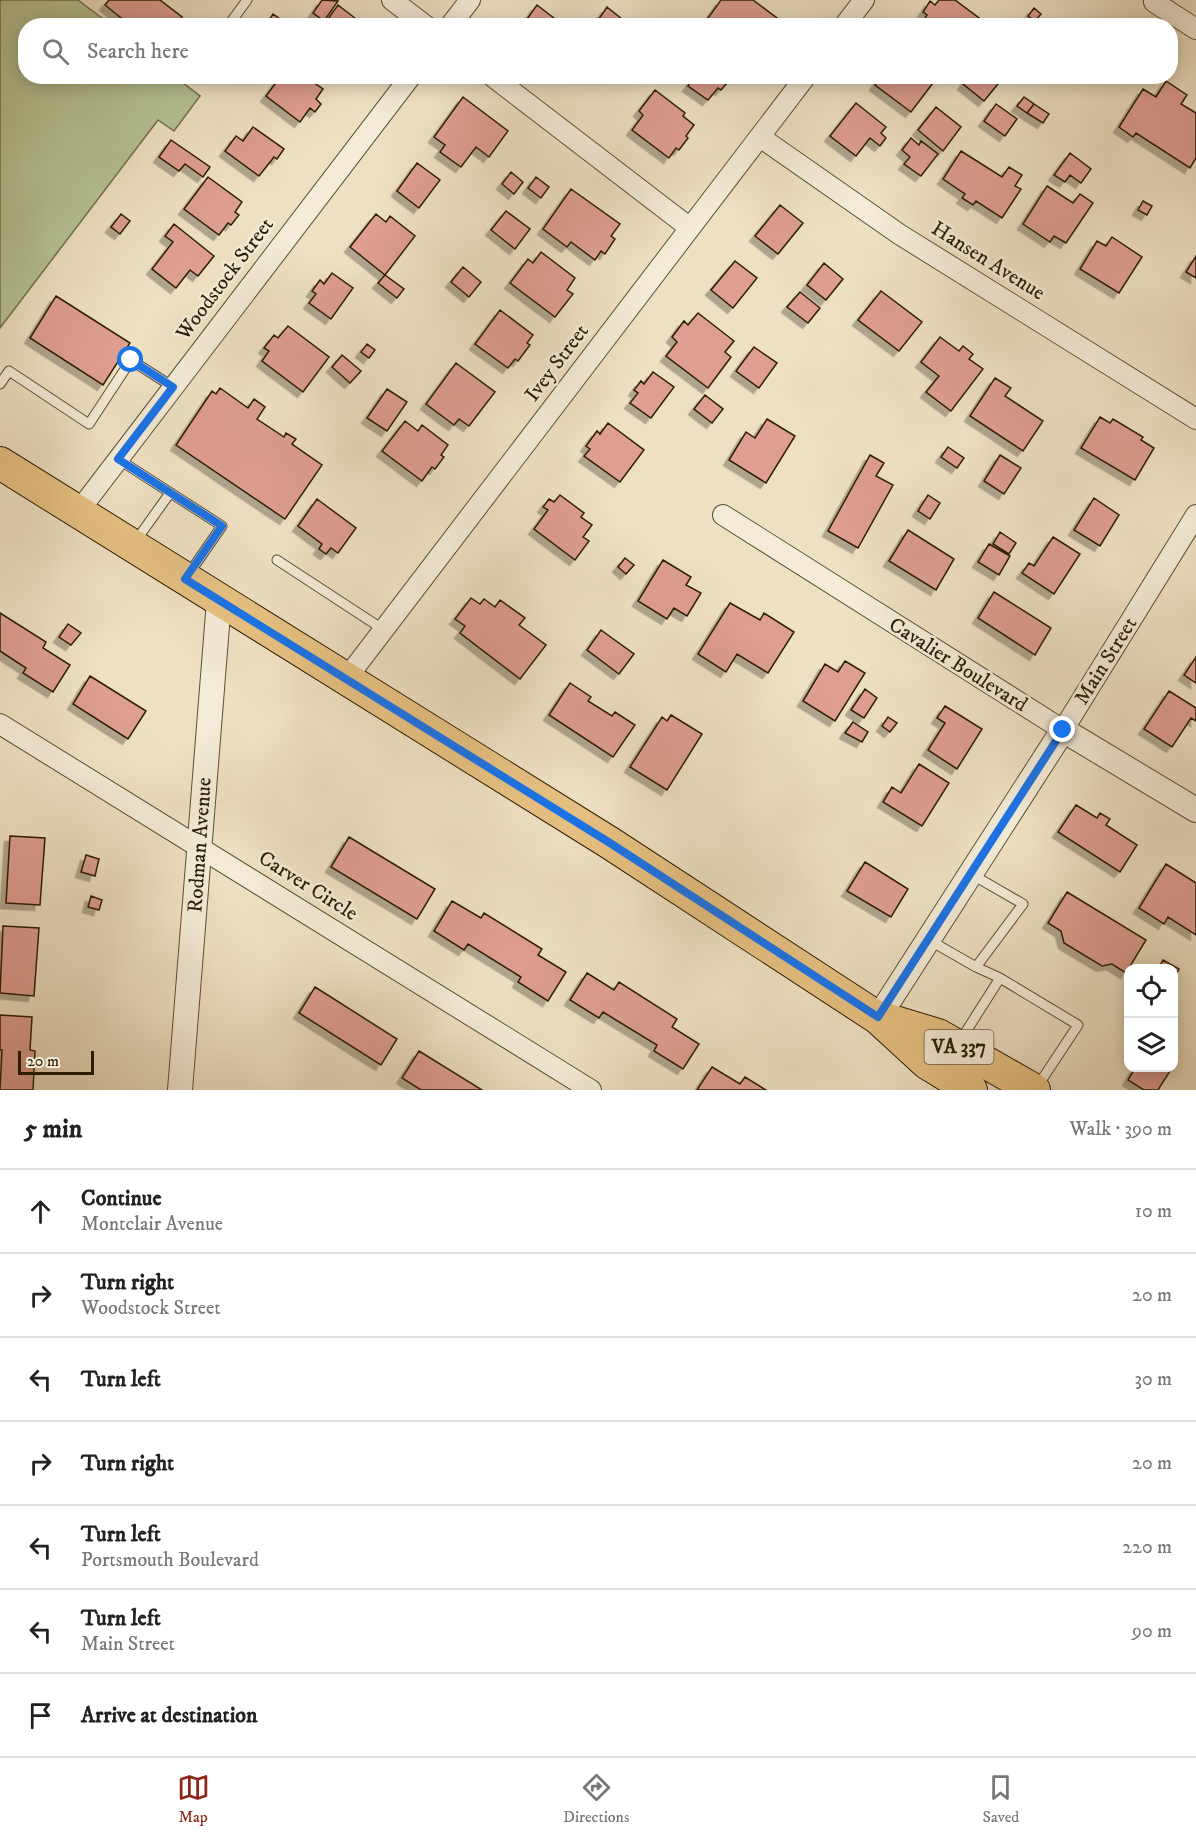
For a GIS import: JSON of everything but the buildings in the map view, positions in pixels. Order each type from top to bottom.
[{"type":"main road","name":"VA 337","points":[[0,463],[610,843],[878,1017],[927,1063],[971,1090]]},
{"type":"main road","name":"VA 337","points":[[878,1017],[938,1035],[1034,1090]]},
{"type":"street","points":[[392,0],[416,18]]},
{"type":"street","points":[[456,18],[470,0]]},
{"type":"street","points":[[850,18],[864,0]]},
{"type":"street","points":[[1154,2],[1196,29]]},
{"type":"street","name":"Woodstock Street","points":[[78,512],[405,84]]},
{"type":"street","points":[[502,84],[690,228]]},
{"type":"street","name":"Ivey Street","points":[[346,680],[800,84]]},
{"type":"street","name":"Hansen Avenue","points":[[760,137],[898,234],[1196,419]]},
{"type":"street","name":"Cavalier Boulevard","points":[[723,515],[1063,730],[1196,810]]},
{"type":"street","name":"Main Street","points":[[878,1017],[1063,730],[1196,515]]},
{"type":"street","name":"Rodman Avenue","points":[[180,1090],[219,601]]},
{"type":"street","name":"Carver Circle","points":[[0,724],[591,1090]]},
{"type":"lane","points":[[234,18],[247,0]]},
{"type":"lane","points":[[0,384],[9,371],[89,424],[131,360],[173,387]]},
{"type":"lane","points":[[118,459],[222,526],[185,579]]},
{"type":"lane","points":[[132,546],[170,493]]},
{"type":"lane","points":[[277,560],[384,630]]},
{"type":"lane","points":[[971,874],[1023,904],[976,967]]},
{"type":"lane","points":[[929,940],[1000,978],[1078,1026],[1034,1090]]},
{"type":"lane","points":[[957,1046],[1000,978]]},
{"type":"green space","points":[[0,0],[78,0],[102,18],[18,18],[18,84],[184,84],[200,96],[174,131],[158,120],[0,328]]},
{"type":"route","points":[[131,360],[173,387],[118,459],[222,526],[185,579],[610,843],[878,1017],[1063,730]]}]
